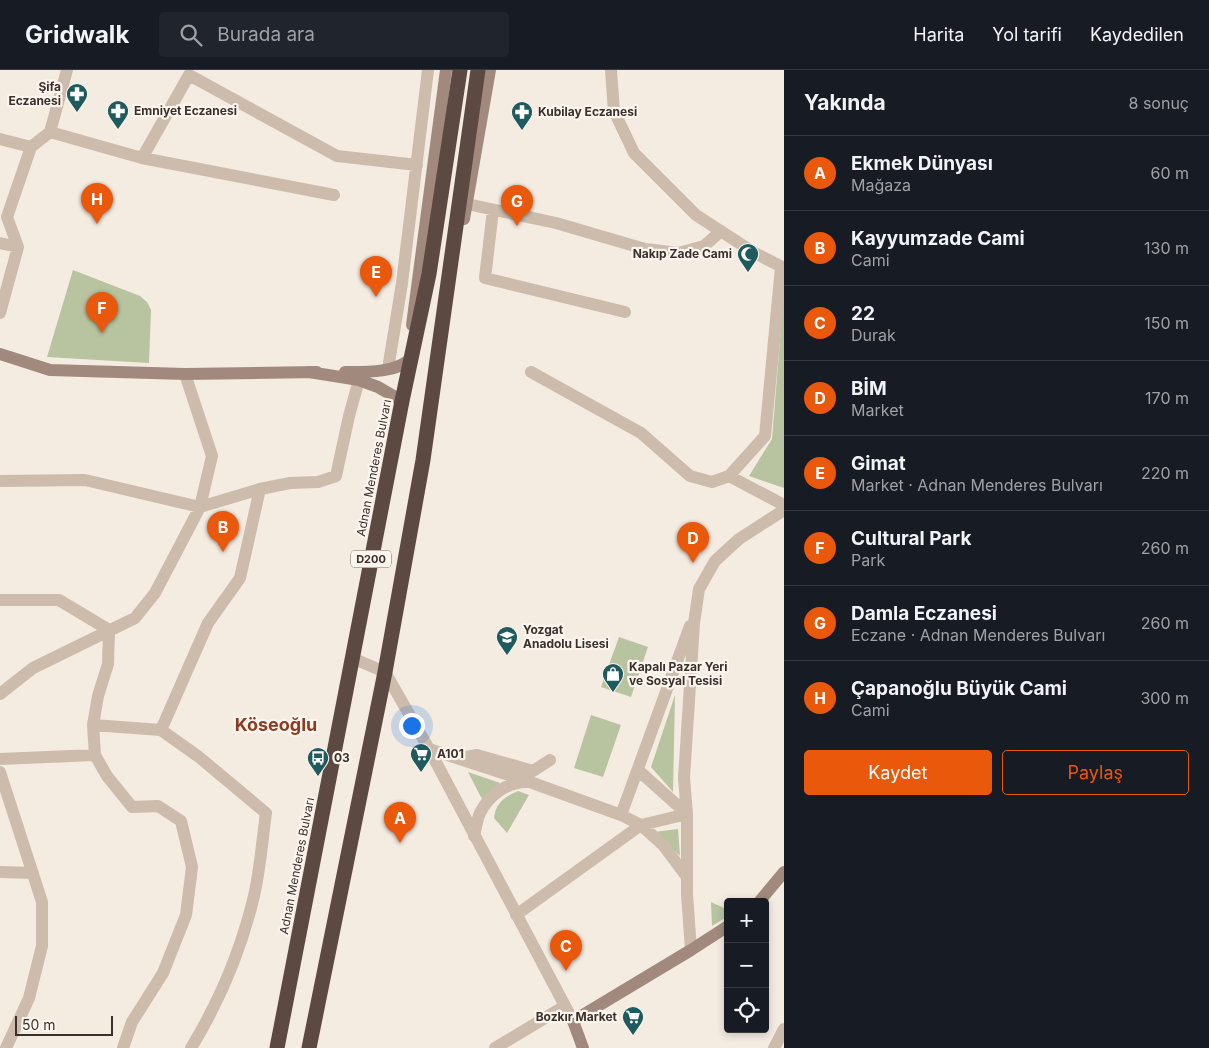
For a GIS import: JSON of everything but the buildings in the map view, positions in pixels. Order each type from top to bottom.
[{"type":"highway","name":"Adnan Menderes Bulvarı","points":[[278,1048],[409,360],[430,274],[460,70]]},
{"type":"highway","name":"D200","points":[[309,1048],[385,672],[423,460],[478,70]]},
{"type":"street","points":[[0,313],[18,246],[6,217],[31,147],[50,132],[67,70]]},
{"type":"street","points":[[388,369],[402,283],[428,70]]},
{"type":"street","points":[[0,354],[50,370],[185,374],[369,372],[388,369],[409,360],[446,70]]},
{"type":"street","points":[[423,460],[490,70]]},
{"type":"street","points":[[530,372],[641,433],[690,476],[712,482],[730,476],[765,436],[783,267],[753,252],[696,215],[634,153],[614,111],[611,70]]},
{"type":"street","points":[[142,158],[190,72],[337,156],[417,164]]},
{"type":"street","points":[[50,132],[142,158],[334,195]]},
{"type":"street","points":[[0,140],[31,147]]},
{"type":"street","points":[[467,204],[556,223],[645,249],[679,253],[704,246],[721,231]]},
{"type":"street","points":[[493,210],[485,278],[625,312]]},
{"type":"street","points":[[0,243],[18,246]]},
{"type":"street","points":[[309,372],[358,380],[378,387],[402,401]]},
{"type":"street","points":[[0,694],[32,668],[135,618],[155,592],[200,507],[212,456],[185,374]]},
{"type":"street","points":[[0,481],[85,480],[200,507],[260,489],[290,483],[318,482],[336,476],[358,380]]},
{"type":"street","points":[[730,476],[784,505]]},
{"type":"street","points":[[160,730],[208,624],[240,578],[260,489]]},
{"type":"street","points":[[691,950],[687,877],[687,814],[684,778],[699,589],[715,561],[739,539],[784,510]]},
{"type":"street","points":[[0,600],[59,600],[109,630]]},
{"type":"street","points":[[621,815],[696,609]]},
{"type":"street","points":[[109,630],[108,664],[98,696],[92,725],[95,755],[107,776],[132,807],[158,806],[181,821],[192,868],[186,915],[163,973],[132,1022],[123,1048]]},
{"type":"street","points":[[352,658],[385,672],[429,749],[573,1021],[583,1048]]},
{"type":"street","points":[[92,725],[160,730],[199,757],[266,813],[254,898],[237,955],[216,1004],[191,1048]]},
{"type":"street","points":[[429,749],[530,782],[621,815],[641,825],[663,846],[687,877]]},
{"type":"street","points":[[0,759],[95,755]]},
{"type":"street","points":[[458,758],[477,755],[533,771],[550,760]]},
{"type":"street","points":[[638,770],[687,814]]},
{"type":"street","points":[[0,772],[42,902],[42,946],[29,998],[6,1048]]},
{"type":"street","points":[[474,836],[479,814],[488,800],[503,787],[518,782],[530,782]]},
{"type":"street","points":[[516,915],[641,825],[687,814]]},
{"type":"street","points":[[0,872],[33,873]]},
{"type":"street","points":[[762,898],[784,872]]},
{"type":"street","points":[[573,1021],[724,929]]},
{"type":"street","points":[[495,1048],[565,1006]]},
{"type":"street","points":[[774,1048],[784,1029]]},
{"type":"green space","points":[[73,270],[140,296],[147,302],[151,310],[149,363],[47,357]]},
{"type":"green space","points":[[784,291],[784,488],[749,476],[772,439]]},
{"type":"green space","points":[[619,637],[648,647],[631,697],[601,687]]},
{"type":"green space","points":[[675,695],[673,792],[651,767]]},
{"type":"green space","points":[[591,715],[621,725],[603,777],[574,768]]},
{"type":"green space","points":[[468,772],[500,783],[482,799]]},
{"type":"green space","points":[[518,791],[529,795],[507,833],[494,818],[495,812],[502,801]]},
{"type":"green space","points":[[678,829],[680,856],[654,832]]},
{"type":"green space","points":[[711,902],[724,908],[724,918],[712,926]]},
{"type":"place","name":"Şifa Eczanesi","points":[[77,113]]},
{"type":"place","name":"Emniyet Eczanesi","points":[[118,130]]},
{"type":"place","name":"Kubilay Eczanesi","points":[[522,131]]},
{"type":"place","name":"Çapanoğlu Büyük Cami","points":[[97,224]]},
{"type":"place","name":"Damla Eczanesi","points":[[517,226]]},
{"type":"place","name":"Nakıp Zade Cami","points":[[748,273]]},
{"type":"place","name":"Gimat","points":[[376,297]]},
{"type":"place","name":"Cultural Park","points":[[102,333]]},
{"type":"place","name":"Kayyumzade Cami","points":[[223,552]]},
{"type":"place","name":"BİM","points":[[693,563]]},
{"type":"place","name":"Yozgat Anadolu Lisesi","points":[[507,656]]},
{"type":"place","name":"Kapalı Pazar Yeri ve Sosyal Tesisi","points":[[613,693]]},
{"type":"place","name":"A101","points":[[421,773]]},
{"type":"place","name":"03","points":[[318,777]]},
{"type":"place","name":"Ekmek Dünyası","points":[[400,843]]},
{"type":"place","name":"22","points":[[566,971]]},
{"type":"place","name":"Bozkır Market","points":[[633,1036]]},
{"type":"district","name":"Köseoğlu","points":[[276,725]]}]
